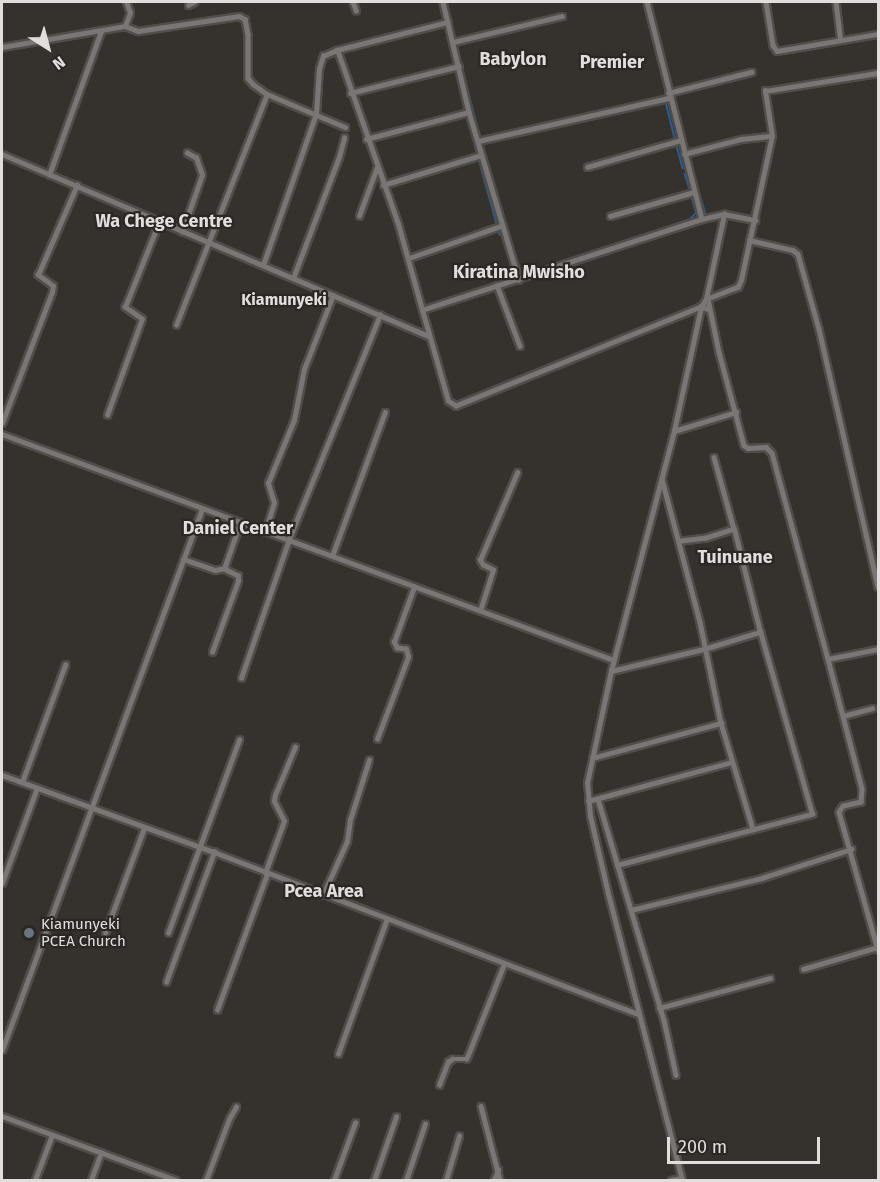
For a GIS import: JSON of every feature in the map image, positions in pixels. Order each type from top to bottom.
[{"type":"street","points":[[125,26],[130,13],[126,2]]},
{"type":"street","points":[[188,5],[194,2]]},
{"type":"street","points":[[353,2],[356,10]]},
{"type":"street","points":[[443,2],[469,112],[501,226],[519,280]]},
{"type":"street","points":[[647,2],[702,219]]},
{"type":"street","points":[[766,2],[773,45],[777,51],[879,34]]},
{"type":"street","points":[[836,2],[842,40]]},
{"type":"street","points":[[2,47],[125,26],[138,31],[239,16],[245,19],[248,34],[248,78],[267,94],[345,127]]},
{"type":"street","points":[[453,42],[562,16]]},
{"type":"street","points":[[263,265],[316,114],[319,69],[323,56],[337,50],[448,22]]},
{"type":"street","points":[[49,175],[101,31]]},
{"type":"street","points":[[337,50],[409,258],[428,336],[448,401],[456,406],[701,307],[709,310]]},
{"type":"street","points":[[350,93],[459,66]]},
{"type":"street","points":[[478,141],[669,96],[751,72]]},
{"type":"street","points":[[671,1180],[682,1179],[638,1014],[588,801],[586,783],[611,671],[674,431],[701,307],[707,299],[738,287],[755,220],[772,136],[765,90],[879,73]]},
{"type":"street","points":[[176,325],[267,94]]},
{"type":"street","points":[[366,139],[469,112]]},
{"type":"street","points":[[684,154],[741,139],[772,136]]},
{"type":"street","points":[[293,278],[339,157],[344,138]]},
{"type":"street","points":[[587,167],[681,140]]},
{"type":"street","points":[[183,232],[202,175],[196,158],[187,153]]},
{"type":"street","points":[[2,154],[428,336]]},
{"type":"street","points":[[383,185],[481,155]]},
{"type":"street","points":[[359,216],[377,167]]},
{"type":"street","points":[[2,423],[52,292],[53,286],[38,275],[77,185]]},
{"type":"street","points":[[609,216],[694,192]]},
{"type":"street","points":[[422,310],[702,219],[724,214],[755,220]]},
{"type":"street","points":[[724,214],[707,299],[709,310],[744,445],[748,448],[766,447],[772,453],[862,789],[861,802],[843,806],[839,812],[878,948],[803,969]]},
{"type":"street","points":[[107,415],[142,319],[125,308],[159,222]]},
{"type":"street","points":[[409,258],[501,226]]},
{"type":"street","points":[[749,240],[793,250],[798,254],[819,329],[879,586]]},
{"type":"street","points":[[497,285],[520,346]]},
{"type":"street","points":[[265,532],[274,503],[268,483],[294,420],[304,369],[333,295]]},
{"type":"street","points":[[241,678],[289,539],[380,315]]},
{"type":"street","points":[[332,556],[385,412]]},
{"type":"street","points":[[674,431],[736,412]]},
{"type":"street","points":[[2,434],[614,660]]},
{"type":"street","points":[[617,865],[812,814],[760,632],[714,457]]},
{"type":"street","points":[[480,611],[493,570],[483,565],[480,560],[517,473]]},
{"type":"street","points":[[662,476],[680,541],[721,723],[753,829]]},
{"type":"street","points":[[2,1050],[202,508]]},
{"type":"street","points":[[225,568],[240,523]]},
{"type":"street","points":[[680,541],[706,538],[734,529]]},
{"type":"street","points":[[183,559],[215,570],[225,568],[238,576],[212,652]]},
{"type":"street","points":[[376,739],[408,657],[406,650],[397,648],[394,642],[414,587]]},
{"type":"street","points":[[611,671],[704,649],[760,632]]},
{"type":"street","points":[[828,659],[879,649]]},
{"type":"street","points":[[22,782],[65,665]]},
{"type":"street","points":[[843,716],[872,708]]},
{"type":"street","points":[[592,758],[721,723]]},
{"type":"street","points":[[168,933],[239,740]]},
{"type":"street","points":[[217,1010],[284,821],[274,801],[295,747]]},
{"type":"street","points":[[323,895],[347,841],[350,820],[369,760]]},
{"type":"street","points":[[588,801],[732,762]]},
{"type":"street","points":[[2,783],[3,775],[214,852],[638,1014]]},
{"type":"street","points":[[2,883],[37,788]]},
{"type":"street","points":[[598,799],[659,1008],[676,1075]]},
{"type":"street","points":[[105,933],[144,828]]},
{"type":"street","points":[[631,910],[762,878],[851,849]]},
{"type":"street","points":[[166,982],[214,852]]},
{"type":"street","points":[[338,1054],[387,919]]},
{"type":"street","points":[[439,1085],[448,1062],[452,1059],[466,1059],[504,964]]},
{"type":"street","points":[[659,1008],[770,978]]},
{"type":"street","points":[[481,1106],[500,1180]]},
{"type":"street","points":[[206,1180],[229,1119],[236,1107]]},
{"type":"street","points":[[2,1116],[176,1180]]},
{"type":"street","points":[[374,1180],[396,1117]]},
{"type":"street","points":[[334,1180],[355,1122]]},
{"type":"street","points":[[406,1180],[425,1125]]},
{"type":"street","points":[[35,1180],[52,1135]]},
{"type":"street","points":[[446,1180],[459,1136]]},
{"type":"street","points":[[91,1180],[101,1154]]},
{"type":"street","points":[[494,1180],[498,1170]]},
{"type":"waterway","points":[[469,94],[476,121]]},
{"type":"waterway","points":[[666,102],[675,138]]},
{"type":"waterway","points":[[467,116],[474,140]]},
{"type":"waterway","points":[[479,132],[481,138]]},
{"type":"waterway","points":[[475,144],[477,153]]},
{"type":"waterway","points":[[483,146],[485,156]]},
{"type":"waterway","points":[[677,146],[683,168]]},
{"type":"waterway","points":[[479,159],[497,224]]},
{"type":"waterway","points":[[692,169],[706,214]]},
{"type":"waterway","points":[[685,174],[690,189]]},
{"type":"waterway","points":[[691,195],[696,213],[691,218]]},
{"type":"waterway","points":[[503,219],[521,271]]},
{"type":"waterway","points":[[678,225],[685,221]]},
{"type":"waterway","points":[[599,256],[688,226]]},
{"type":"waterway","points":[[499,229],[500,235]]},
{"type":"waterway","points":[[597,251],[616,245]]},
{"type":"waterway","points":[[575,265],[595,258]]},
{"type":"waterway","points":[[525,274],[553,265]]},
{"type":"waterway","points":[[556,270],[571,266]]},
{"type":"waterway","points":[[515,284],[547,273]]},
{"type":"place","name":"Kiamunyeki PCEA Church","points":[[29,933]]},
{"type":"district","name":"Babylon","points":[[513,59]]},
{"type":"district","name":"Premier","points":[[612,62]]},
{"type":"district","name":"Wa Chege Centre","points":[[164,221]]},
{"type":"district","name":"Kiratina Mwisho","points":[[519,272]]},
{"type":"district","name":"Kiamunyeki","points":[[284,300]]},
{"type":"district","name":"Daniel Center","points":[[238,528]]},
{"type":"district","name":"Tuinuane","points":[[735,557]]},
{"type":"district","name":"Pcea Area","points":[[324,891]]}]
